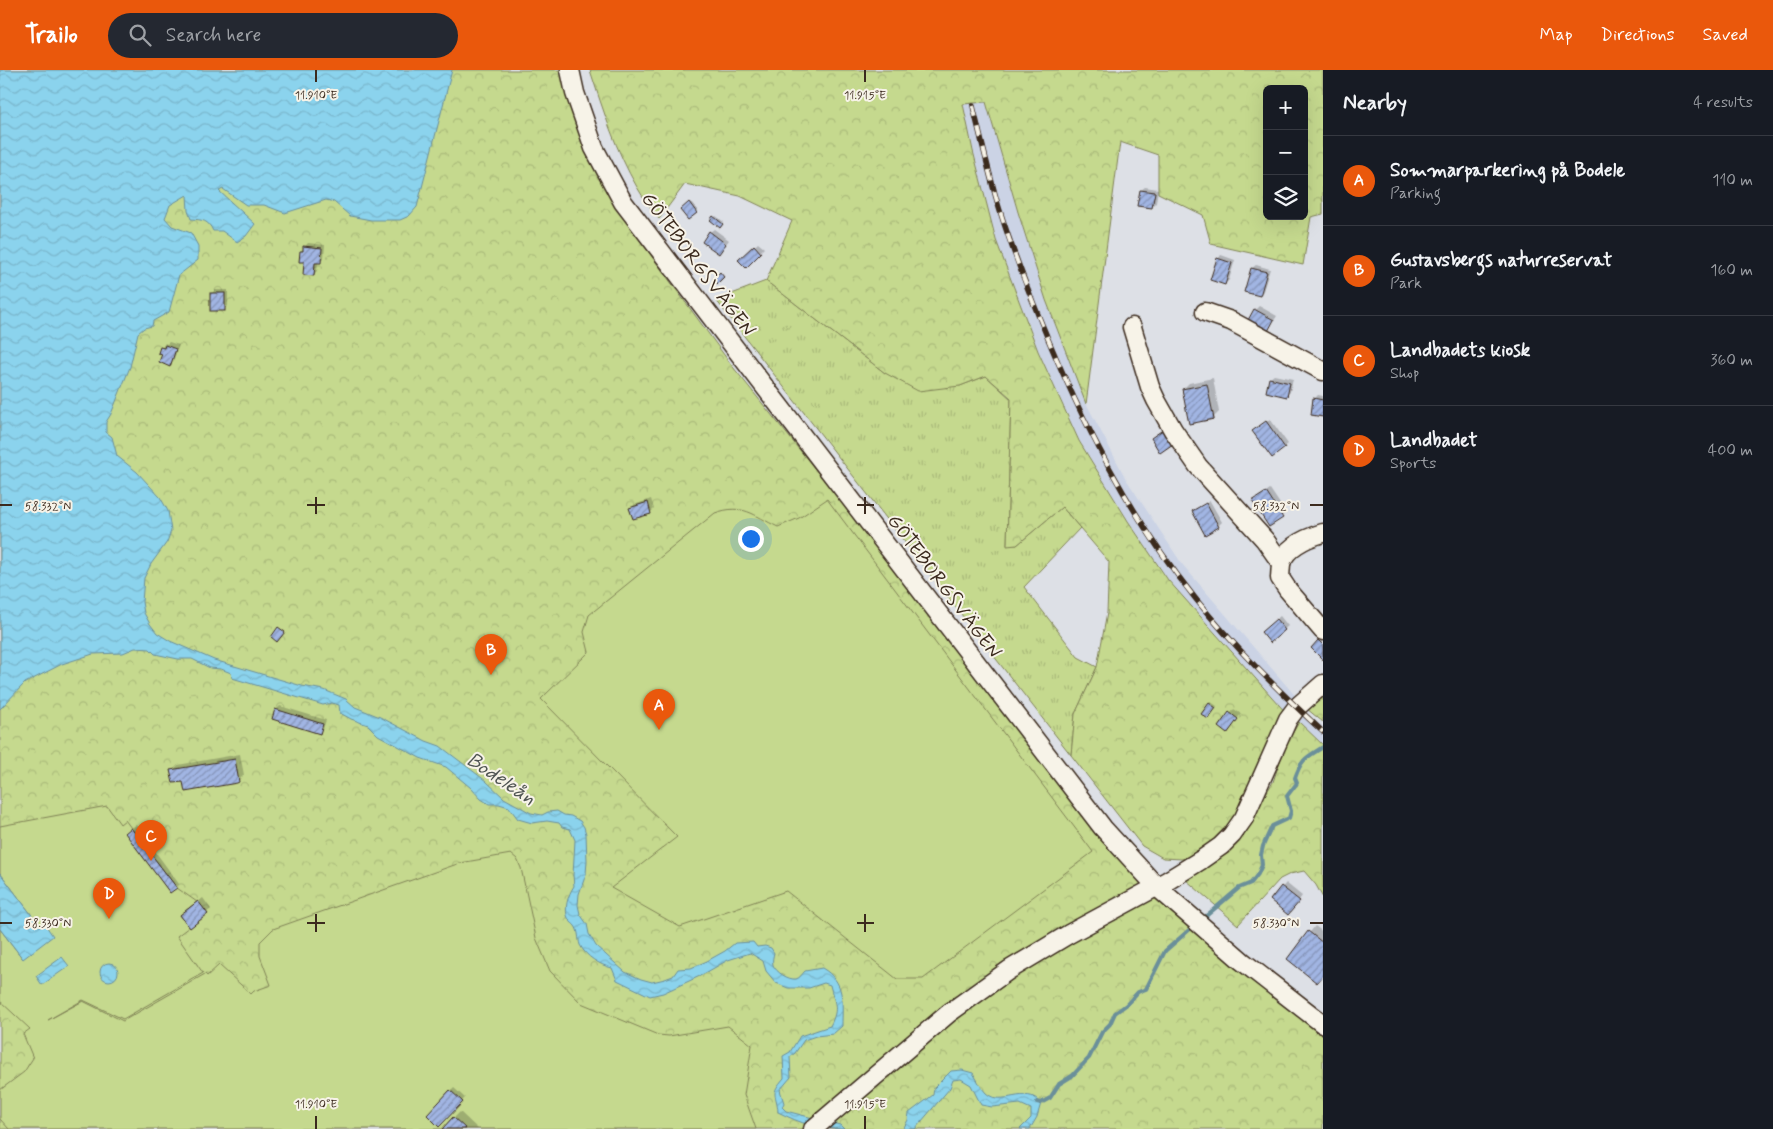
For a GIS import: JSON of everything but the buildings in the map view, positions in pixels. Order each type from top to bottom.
[{"type":"street","name":"GÖTEBORGSVÄGEN","points":[[570,70],[594,148],[623,202],[1103,828],[1157,887],[1242,961],[1323,1024]]},
{"type":"street","points":[[1206,312],[1231,321],[1323,371]]},
{"type":"street","points":[[1132,327],[1153,394],[1172,430],[1198,466],[1265,540],[1281,563]]},
{"type":"street","points":[[1323,533],[1291,548],[1284,554],[1280,578],[1323,631]]},
{"type":"street","points":[[813,1129],[949,1013],[1009,970],[1069,934],[1157,887],[1201,860],[1232,835],[1244,818],[1288,719],[1297,707],[1323,684]]},
{"type":"shaded area","points":[[986,102],[1046,300],[1086,403],[1126,479],[1182,564],[1298,699],[1287,714],[1168,580],[1128,521],[1079,441],[1038,351],[996,240],[963,104]]},
{"type":"shaded area","points":[[1305,712],[1323,727],[1323,745],[1299,722]]},
{"type":"green space","points":[[0,70],[561,70],[568,98],[620,213],[733,367],[1136,868],[1323,1024],[1323,1129],[0,1129]]},
{"type":"green space","points":[[590,70],[1323,70],[1323,214],[1311,217],[1303,265],[1211,244],[1203,215],[1158,193],[1158,155],[1120,142],[1086,404],[1046,300],[986,102],[963,104],[996,240],[1038,351],[1079,441],[1128,521],[1168,580],[1287,714],[1245,801],[1227,831],[1205,850],[1182,859],[1163,858],[1142,846],[1071,755],[1075,714],[1097,667],[1107,613],[1109,562],[1062,507],[1017,545],[1007,546],[1011,398],[986,376],[960,386],[918,391],[885,373],[766,281],[792,221],[740,196],[685,184],[659,219],[629,173],[610,130]]},
{"type":"green space","points":[[766,281],[885,373],[960,386],[986,376],[1011,399],[1007,545],[1017,545],[1062,507],[1080,528],[1024,587],[1078,657],[1097,667],[1075,714],[1071,755],[716,300]]},
{"type":"green space","points":[[827,499],[1093,852],[923,979],[897,979],[786,891],[680,927],[611,888],[677,837],[541,699],[589,652],[584,632],[589,615],[715,513],[733,509],[741,510],[778,527],[799,518]]},
{"type":"green space","points":[[1323,696],[1323,722],[1307,709]]},
{"type":"green space","points":[[1299,722],[1323,745],[1323,898],[1316,885],[1304,871],[1290,874],[1280,879],[1238,925],[1185,879],[1236,842],[1273,782],[1285,746]]},
{"type":"green space","points":[[107,806],[120,824],[125,820],[177,888],[197,902],[180,915],[189,927],[177,936],[203,973],[123,1019],[83,1000],[48,1020],[83,1001],[123,1021],[205,974],[207,976],[219,965],[251,994],[254,991],[271,985],[260,956],[260,942],[273,929],[460,863],[511,854],[517,859],[521,868],[536,938],[550,971],[581,1003],[658,1035],[669,1036],[728,1026],[752,1045],[744,1095],[756,1129],[9,1129],[0,1119],[0,1090],[24,1072],[33,1058],[23,1034],[30,1029],[0,1001],[0,929],[23,959],[40,926],[0,873],[0,826]]},
{"type":"water","points":[[0,70],[452,70],[417,207],[409,216],[400,220],[371,220],[350,216],[334,202],[326,200],[285,213],[264,205],[246,205],[223,189],[219,191],[255,224],[246,236],[237,242],[222,231],[213,231],[205,221],[191,219],[188,211],[187,195],[170,205],[165,218],[172,226],[191,233],[198,246],[198,260],[179,275],[169,312],[153,321],[152,326],[144,328],[138,333],[130,367],[106,422],[106,432],[112,437],[117,456],[137,472],[160,497],[168,511],[171,531],[167,542],[151,564],[144,578],[142,602],[144,613],[157,633],[170,641],[214,660],[302,686],[324,690],[346,699],[355,707],[440,746],[486,781],[504,798],[531,813],[542,815],[557,811],[580,821],[586,834],[587,861],[586,874],[579,894],[578,905],[580,914],[587,924],[589,934],[596,946],[625,972],[652,982],[665,979],[673,976],[678,969],[691,968],[707,961],[735,943],[753,942],[757,947],[765,946],[771,948],[774,953],[773,965],[786,977],[796,979],[805,971],[822,968],[830,974],[839,986],[842,1001],[842,1026],[833,1034],[804,1040],[790,1057],[791,1077],[780,1090],[784,1103],[782,1107],[786,1111],[840,1125],[844,1129],[810,1125],[778,1112],[775,1094],[784,1078],[783,1056],[790,1052],[800,1036],[830,1026],[835,1009],[830,985],[824,983],[809,988],[788,988],[776,983],[766,971],[763,961],[750,953],[728,960],[700,976],[663,993],[650,996],[617,980],[612,968],[594,960],[586,953],[580,945],[575,925],[567,916],[567,903],[574,886],[575,840],[570,829],[562,827],[559,823],[547,821],[532,823],[518,819],[509,807],[489,804],[446,767],[420,758],[378,735],[368,725],[340,713],[339,705],[332,703],[323,705],[232,678],[231,673],[221,669],[210,668],[192,659],[178,659],[155,654],[150,649],[135,648],[123,653],[93,654],[62,664],[25,683],[0,709]]},
{"type":"water","points":[[0,873],[40,926],[44,923],[53,936],[23,959],[0,929]]},
{"type":"water","points":[[62,957],[69,966],[42,985],[36,976]]},
{"type":"water","points":[[109,963],[115,966],[118,972],[115,978],[109,981],[103,978],[100,972],[103,966]]},
{"type":"water","points":[[962,1070],[973,1073],[984,1091],[992,1097],[1006,1098],[1021,1095],[1035,1098],[1041,1103],[1037,1117],[1030,1129],[1020,1129],[1031,1118],[1031,1109],[1020,1104],[992,1107],[981,1105],[971,1085],[961,1079],[953,1080],[950,1088],[915,1129],[903,1129],[908,1120],[909,1113],[933,1095],[934,1088],[951,1071]]},
{"type":"waterway","points":[[1206,916],[1239,888],[1251,883],[1258,874],[1262,865],[1261,855],[1263,846],[1272,826],[1289,818],[1291,811],[1287,796],[1297,783],[1295,778],[1302,762],[1323,747]]},
{"type":"waterway","points":[[1037,1102],[1041,1103],[1050,1098],[1059,1084],[1072,1076],[1089,1058],[1102,1032],[1110,1024],[1115,1013],[1126,1005],[1138,992],[1146,989],[1165,951],[1189,930]]},
{"type":"railway","points":[[973,106],[995,194],[1022,274],[1056,359],[1108,466],[1149,534],[1195,598],[1257,668],[1323,732]]},
{"type":"place","name":"Gustavsbergs naturreservat","points":[[491,675]]},
{"type":"place","name":"Sommarparkering på Bodele","points":[[659,730]]},
{"type":"place","name":"Landbadets kiosk","points":[[151,861]]},
{"type":"place","name":"Landbadet","points":[[109,919]]},
{"type":"water label","name":"Bodeleån","points":[[501,779]]}]
